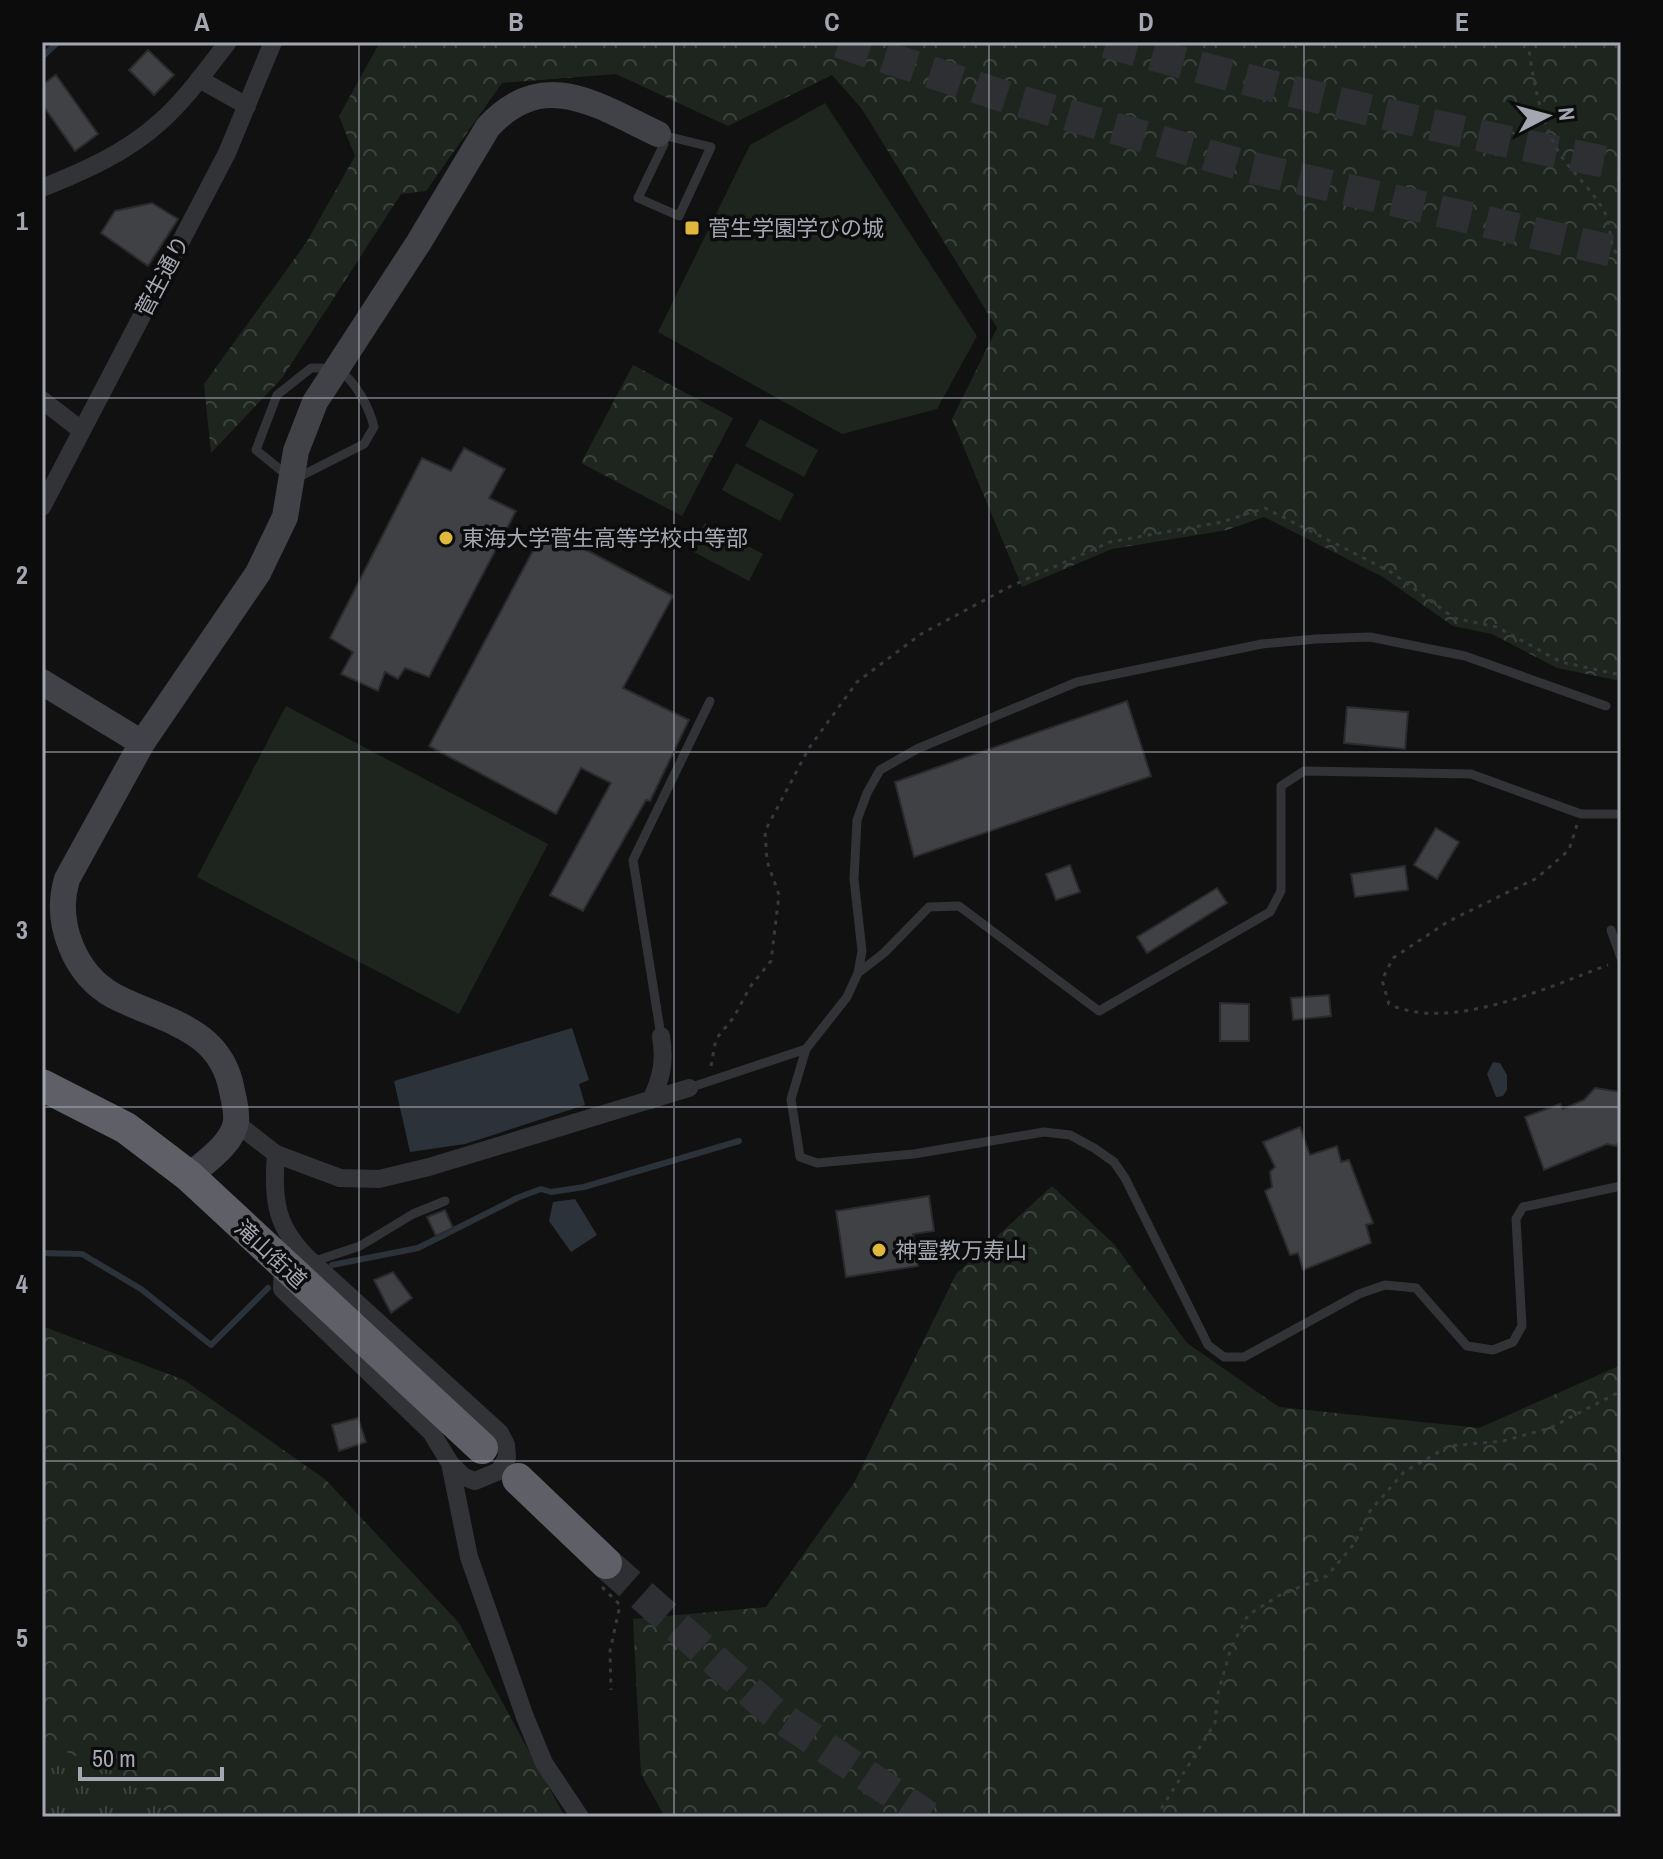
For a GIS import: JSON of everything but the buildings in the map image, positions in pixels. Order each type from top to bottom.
[{"type":"highway","name":"滝山街道","points":[[42,1085],[126,1128],[297,1264],[482,1448]]},
{"type":"highway","points":[[518,1479],[602,1574]]},
{"type":"street","points":[[42,188],[93,168],[161,122],[228,42]]},
{"type":"street","name":"菅生通り","points":[[42,507],[227,153],[273,42]]},
{"type":"street","points":[[199,79],[247,106]]},
{"type":"street","points":[[189,1176],[229,1138],[236,1123],[226,1068],[213,1047],[164,1015],[112,995],[82,964],[71,950],[65,932],[62,895],[67,879],[142,743],[264,563],[285,517],[296,451],[315,402],[445,201],[476,143],[500,114],[536,97],[570,95],[658,134]]},
{"type":"street","points":[[42,400],[81,430]]},
{"type":"street","points":[[42,682],[142,743]]},
{"type":"street","points":[[651,1100],[662,1077],[664,1057],[661,1036]]},
{"type":"street","points":[[236,1123],[276,1154],[340,1178],[379,1179],[429,1167],[689,1088]]},
{"type":"street","points":[[276,1154],[278,1215],[297,1264],[500,1433],[506,1445],[507,1458],[499,1471],[475,1481],[464,1477],[450,1463],[431,1432],[282,1289],[297,1264]]},
{"type":"street","points":[[450,1463],[469,1557],[525,1717],[544,1763],[580,1817]]},
{"type":"lane","points":[[658,134],[711,147],[679,216],[638,198],[664,144],[658,134]]},
{"type":"lane","points":[[311,368],[337,370],[359,391],[371,412],[374,427],[364,444],[293,480],[256,450],[277,395],[311,368]]},
{"type":"lane","points":[[1606,706],[1465,656],[1370,637],[1262,644],[1077,682],[917,749],[880,770],[857,820],[854,879],[862,951],[858,973],[847,997],[806,1049],[791,1099],[800,1157],[817,1163],[914,1154],[1044,1132],[1070,1135],[1094,1148],[1114,1162],[1125,1178],[1208,1345],[1224,1357],[1244,1357],[1359,1294],[1385,1285],[1416,1288],[1467,1346],[1493,1350],[1513,1342],[1522,1326],[1516,1219],[1523,1207],[1621,1186]]},
{"type":"lane","points":[[661,1036],[633,860],[710,701]]},
{"type":"lane","points":[[858,973],[884,953],[929,907],[959,906],[1099,1011],[1270,912],[1281,891],[1281,786],[1304,771],[1471,774],[1581,814],[1621,814]]},
{"type":"lane","points":[[1611,930],[1621,959]]},
{"type":"lane","points":[[689,1088],[806,1049]]},
{"type":"lane","points":[[297,1264],[360,1246],[413,1214],[445,1201]]},
{"type":"path","points":[[1528,42],[1531,69],[1550,133],[1563,158],[1603,210],[1609,223],[1611,250],[1621,260]]},
{"type":"path","points":[[711,1068],[716,1039],[771,961],[779,895],[767,861],[765,831],[809,748],[857,682],[921,634],[1009,587],[1110,542],[1222,522],[1265,508],[1391,572],[1454,618],[1497,627],[1561,662],[1621,675]]},
{"type":"path","points":[[1581,814],[1569,850],[1537,878],[1449,921],[1393,958],[1382,980],[1389,1004],[1406,1012],[1439,1014],[1499,1004],[1621,959]]},
{"type":"path","points":[[1156,1817],[1215,1723],[1218,1693],[1231,1648],[1248,1615],[1280,1595],[1327,1576],[1354,1544],[1370,1511],[1404,1472],[1449,1446],[1503,1441],[1550,1428],[1621,1391]]},
{"type":"path","points":[[602,1574],[620,1605],[610,1651],[611,1690]]},
{"type":"green space","points":[[380,42],[1621,42],[1621,681],[1557,668],[1492,634],[1453,626],[1383,577],[1264,517],[1227,530],[1112,549],[1022,587],[952,419],[997,328],[862,109],[832,75],[728,126],[616,74],[502,83],[426,191],[401,194],[282,378],[211,453],[204,384],[306,243],[355,156],[339,116]]},
{"type":"green space","points":[[825,103],[977,336],[937,409],[842,434],[658,332],[750,145]]},
{"type":"green space","points":[[633,365],[733,418],[682,516],[581,463]]},
{"type":"green space","points":[[760,419],[818,450],[804,477],[745,446]]},
{"type":"green space","points":[[736,463],[794,494],[780,521],[722,490]]},
{"type":"green space","points":[[705,523],[763,554],[749,581],[690,550]]},
{"type":"green space","points":[[286,706],[548,844],[459,1014],[197,877]]},
{"type":"green space","points":[[1052,1186],[1114,1244],[1187,1343],[1279,1407],[1479,1428],[1621,1365],[1621,1817],[665,1817],[641,1774],[633,1619],[766,1607],[854,1483],[956,1274]]},
{"type":"green space","points":[[42,1326],[184,1380],[326,1480],[459,1623],[565,1817],[170,1817],[141,1783],[42,1742]]},
{"type":"green space","points":[[42,1692],[253,1817],[42,1817]]},
{"type":"shaded area","points":[[572,1028],[589,1080],[579,1084],[585,1105],[465,1144],[410,1152],[394,1081]]},
{"type":"shaded area","points":[[1493,1062],[1500,1063],[1507,1075],[1507,1090],[1503,1096],[1496,1097],[1487,1074]]},
{"type":"shaded area","points":[[575,1199],[597,1235],[571,1252],[549,1221],[553,1202]]},
{"type":"waterway","points":[[42,57],[58,42]]},
{"type":"waterway","points":[[332,1265],[418,1248],[541,1189],[551,1192],[584,1187],[739,1141]]},
{"type":"waterway","points":[[42,1253],[82,1254],[141,1289],[211,1345],[268,1288]]},
{"type":"tunnel","points":[[839,42],[1009,98],[1249,167],[1621,253]]},
{"type":"tunnel","points":[[1106,42],[1362,108],[1621,165]]},
{"type":"tunnel","points":[[606,1563],[773,1712],[928,1817]]},
{"type":"place","name":"菅生学園学びの城","points":[[692,228]]},
{"type":"place","name":"東海大学菅生高等学校中等部","points":[[446,538]]},
{"type":"place","name":"神霊教万寿山","points":[[879,1250]]}]
